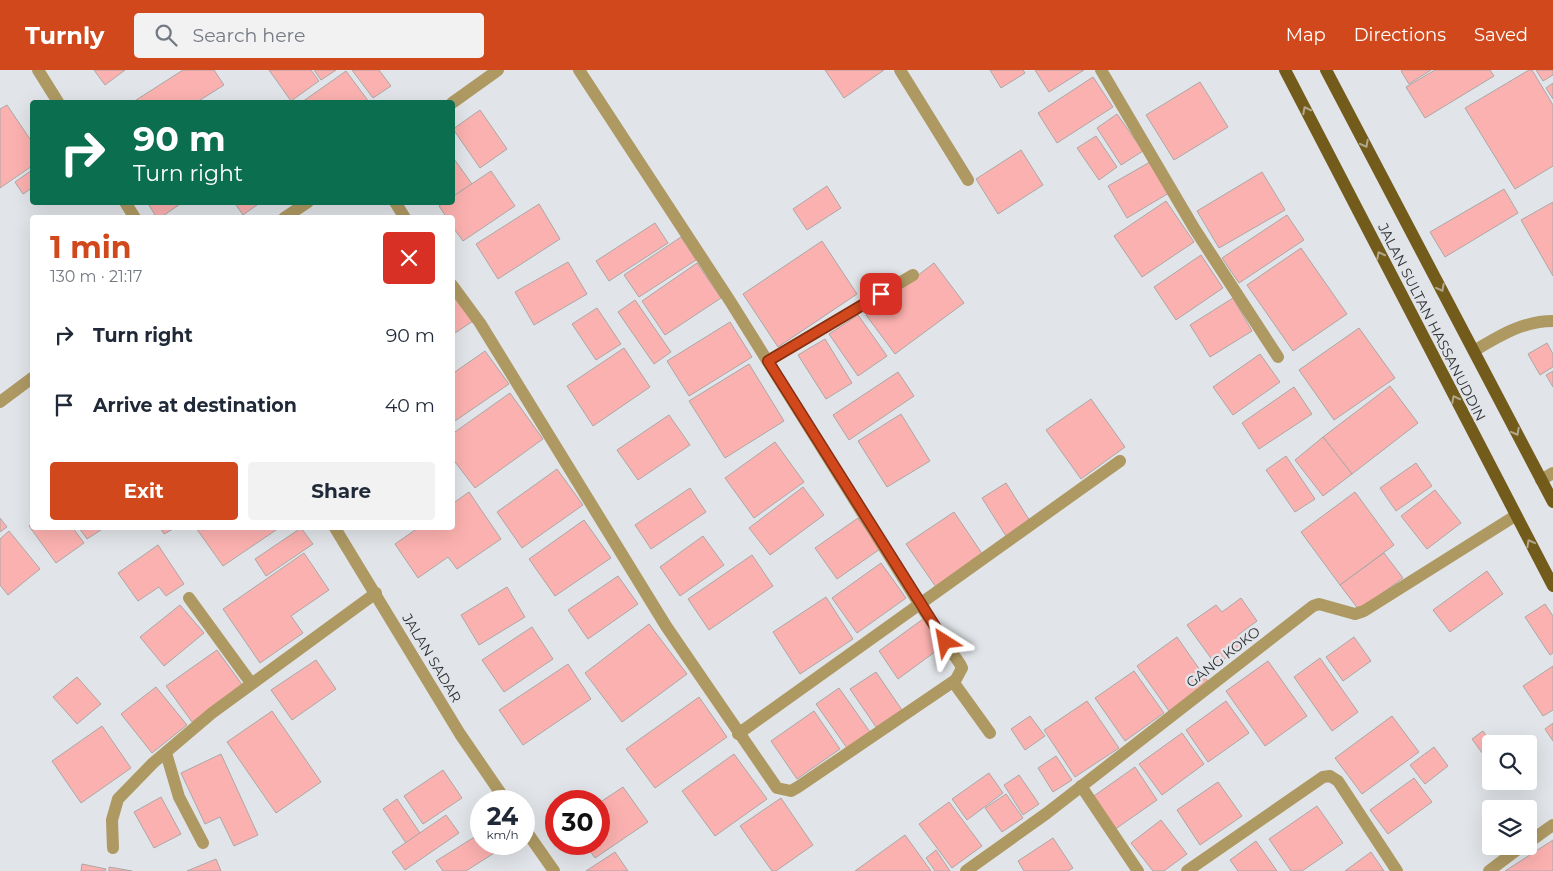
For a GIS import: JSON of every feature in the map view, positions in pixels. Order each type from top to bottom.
[{"type":"main road","name":"JALAN SULTAN HASSANUDDIN","points":[[1285,70],[1553,586]]},
{"type":"main road","name":"JALAN SULTAN HASSANUDDIN","points":[[1326,70],[1553,502]]},
{"type":"street","points":[[38,70],[57,100]]},
{"type":"street","points":[[455,101],[498,70]]},
{"type":"street","points":[[455,289],[480,324],[666,626],[771,783],[783,791],[791,791],[954,681],[962,668],[920,605],[768,361],[579,70]]},
{"type":"street","points":[[900,70],[968,180]]},
{"type":"street","points":[[1101,70],[1194,228],[1278,357]]},
{"type":"street","points":[[288,215],[304,205]]},
{"type":"street","points":[[768,361],[913,275]]},
{"type":"street","points":[[1474,351],[1511,330],[1538,321],[1553,321]]},
{"type":"street","points":[[0,402],[30,380]]},
{"type":"street","points":[[738,734],[1120,461]]},
{"type":"street","points":[[1542,480],[1553,473]]},
{"type":"street","name":"GANG KOKO","points":[[966,871],[1081,786],[1313,606],[1319,604],[1355,614],[1364,611],[1515,516]]},
{"type":"street","name":"JALAN SADAR","points":[[336,530],[460,734],[498,790]]},
{"type":"street","points":[[113,848],[112,820],[118,799],[166,753],[212,713],[376,593]]},
{"type":"street","points":[[189,598],[251,684]]},
{"type":"street","points":[[954,681],[990,733]]},
{"type":"street","points":[[166,753],[179,798],[204,843]]},
{"type":"street","points":[[1186,871],[1323,777],[1330,776],[1338,781],[1397,871]]},
{"type":"street","points":[[1081,786],[1138,871]]},
{"type":"street","points":[[1537,836],[1553,825]]},
{"type":"street","points":[[535,844],[554,871]]},
{"type":"street","points":[[1489,871],[1510,855]]},
{"type":"building","points":[[94,70],[125,70],[105,85]]},
{"type":"building","points":[[183,70],[214,70],[224,85],[200,100],[136,100]]},
{"type":"building","points":[[269,70],[311,70],[319,81],[290,100]]},
{"type":"building","points":[[314,70],[336,70],[321,80]]},
{"type":"building","points":[[352,70],[379,70],[391,86],[373,98]]},
{"type":"building","points":[[825,70],[884,70],[844,98]]},
{"type":"building","points":[[990,70],[1023,70],[1025,73],[1001,88]]},
{"type":"building","points":[[1035,70],[1084,70],[1049,92]]},
{"type":"building","points":[[1431,70],[1409,84],[1401,71]]},
{"type":"building","points":[[1435,70],[1490,70],[1494,76],[1425,118],[1406,87]]},
{"type":"building","points":[[1532,70],[1553,105],[1553,166],[1515,189],[1465,108]]},
{"type":"building","points":[[1536,70],[1553,70],[1553,75],[1543,81]]},
{"type":"building","points":[[346,71],[368,100],[305,100]]},
{"type":"building","points":[[1093,77],[1113,107],[1057,143],[1038,113]]},
{"type":"building","points":[[1200,82],[1228,127],[1174,160],[1146,115]]},
{"type":"building","points":[[1553,83],[1553,99],[1546,88]]},
{"type":"building","points":[[7,105],[30,139],[30,167],[0,188],[0,109]]},
{"type":"building","points":[[480,110],[507,149],[480,168],[455,132],[455,128]]},
{"type":"building","points":[[1117,114],[1143,151],[1121,165],[1097,128]]},
{"type":"building","points":[[1096,136],[1117,167],[1099,180],[1077,148]]},
{"type":"building","points":[[1021,150],[1043,185],[998,214],[976,179]]},
{"type":"building","points":[[455,160],[472,184],[455,195]]},
{"type":"building","points":[[1150,162],[1169,193],[1127,218],[1108,186]]},
{"type":"building","points":[[30,171],[30,189],[23,194],[15,182]]},
{"type":"building","points":[[491,171],[515,206],[463,241],[455,230],[455,215],[445,215],[439,206],[455,205],[455,195]]},
{"type":"building","points":[[1262,172],[1285,210],[1219,248],[1197,211]]},
{"type":"building","points":[[827,186],[841,208],[807,230],[793,209]]},
{"type":"building","points":[[1504,189],[1518,213],[1445,257],[1430,232]]},
{"type":"building","points":[[1166,201],[1194,242],[1142,277],[1114,236]]},
{"type":"building","points":[[1553,202],[1553,276],[1521,220]]},
{"type":"building","points":[[539,204],[560,239],[498,279],[476,244]]},
{"type":"building","points":[[149,205],[179,205],[164,215],[155,215]]},
{"type":"building","points":[[236,205],[257,205],[243,215]]},
{"type":"building","points":[[1287,215],[1304,240],[1239,283],[1222,258]]},
{"type":"building","points":[[655,223],[668,243],[609,281],[596,261]]},
{"type":"building","points":[[681,237],[696,260],[639,297],[624,275]]},
{"type":"building","points":[[822,241],[857,294],[778,347],[743,294]]},
{"type":"building","points":[[1301,248],[1347,314],[1293,351],[1247,285]]},
{"type":"building","points":[[1201,255],[1223,288],[1176,320],[1154,287]]},
{"type":"building","points":[[568,262],[587,294],[534,325],[515,292]]},
{"type":"building","points":[[697,263],[721,298],[665,335],[642,301]]},
{"type":"building","points":[[934,263],[964,303],[895,354],[866,315]]},
{"type":"building","points":[[455,297],[473,321],[455,333]]},
{"type":"building","points":[[1233,298],[1252,331],[1210,357],[1190,325]]},
{"type":"building","points":[[635,300],[671,352],[654,364],[618,312]]},
{"type":"building","points":[[597,308],[621,344],[596,360],[572,324]]},
{"type":"building","points":[[858,315],[887,356],[858,376],[829,334]]},
{"type":"building","points":[[730,322],[752,357],[689,396],[667,361]]},
{"type":"building","points":[[1359,328],[1395,378],[1334,420],[1299,370]]},
{"type":"building","points":[[825,339],[852,383],[826,399],[798,355]]},
{"type":"building","points":[[1547,343],[1553,354],[1553,367],[1540,375],[1528,354]]},
{"type":"building","points":[[624,348],[650,387],[593,426],[567,386]]},
{"type":"building","points":[[485,351],[509,384],[455,421],[455,372]]},
{"type":"building","points":[[1260,354],[1280,382],[1233,415],[1213,387]]},
{"type":"building","points":[[749,364],[784,421],[725,458],[689,401]]},
{"type":"building","points":[[1553,371],[1553,387],[1546,375]]},
{"type":"building","points":[[898,372],[914,396],[849,440],[833,415]]},
{"type":"building","points":[[1390,386],[1418,423],[1352,474],[1323,437]]},
{"type":"building","points":[[1294,387],[1312,414],[1259,449],[1242,423]]},
{"type":"building","points":[[510,393],[543,439],[475,488],[455,462],[455,432]]},
{"type":"building","points":[[1091,399],[1125,447],[1081,479],[1046,430]]},
{"type":"building","points":[[901,414],[930,461],[887,487],[858,441]]},
{"type":"building","points":[[669,415],[690,445],[638,480],[617,450]]},
{"type":"building","points":[[1323,437],[1352,474],[1323,496],[1295,460]]},
{"type":"building","points":[[775,442],[804,482],[754,518],[725,478]]},
{"type":"building","points":[[1286,456],[1315,499],[1295,512],[1266,470]]},
{"type":"building","points":[[1416,463],[1432,486],[1396,511],[1380,488]]},
{"type":"building","points":[[557,469],[583,505],[522,548],[497,512]]},
{"type":"building","points":[[1006,483],[1030,521],[1006,536],[982,498]]},
{"type":"building","points":[[803,487],[824,515],[770,555],[749,528]]},
{"type":"building","points":[[690,488],[706,512],[651,549],[635,525]]},
{"type":"building","points":[[1435,490],[1461,523],[1427,549],[1401,516]]},
{"type":"building","points":[[469,492],[501,539],[457,569],[448,557],[418,578],[395,544],[415,530],[455,530],[455,502]]},
{"type":"building","points":[[1355,492],[1394,545],[1340,585],[1301,532]]},
{"type":"building","points":[[954,512],[983,555],[936,587],[906,544]]},
{"type":"building","points":[[0,518],[7,527],[0,532]]},
{"type":"building","points":[[858,518],[880,549],[837,579],[815,548]]},
{"type":"building","points":[[584,520],[611,558],[555,596],[529,559]]},
{"type":"building","points":[[32,530],[74,530],[84,543],[56,563]]},
{"type":"building","points":[[80,530],[101,530],[87,539]]},
{"type":"building","points":[[161,530],[171,530],[164,534]]},
{"type":"building","points":[[197,530],[276,530],[223,566]]},
{"type":"building","points":[[298,530],[302,530],[313,544],[266,576],[255,559]]},
{"type":"building","points":[[9,531],[40,569],[8,595],[0,585],[0,539]]},
{"type":"building","points":[[703,536],[724,565],[680,596],[660,567]]},
{"type":"building","points":[[158,545],[184,584],[166,596],[159,587],[138,601],[118,573]]},
{"type":"building","points":[[304,553],[329,590],[291,616],[303,633],[260,663],[223,609]]},
{"type":"building","points":[[1384,553],[1403,578],[1359,610],[1340,585]]},
{"type":"building","points":[[752,555],[773,586],[709,630],[688,599]]},
{"type":"building","points":[[881,563],[906,598],[857,633],[832,598]]},
{"type":"building","points":[[1487,571],[1503,594],[1450,632],[1433,610]]},
{"type":"building","points":[[618,576],[638,604],[588,639],[568,610]]},
{"type":"building","points":[[507,587],[525,617],[479,645],[461,615]]},
{"type":"building","points":[[826,597],[853,639],[800,674],[773,632]]},
{"type":"building","points":[[1241,598],[1257,621],[1238,635],[1244,645],[1216,665],[1187,625],[1216,605],[1222,612]]},
{"type":"building","points":[[1545,604],[1553,616],[1553,653],[1550,655],[1525,617]]},
{"type":"building","points":[[180,605],[204,633],[164,666],[140,637]]},
{"type":"building","points":[[923,619],[943,646],[898,679],[879,651]]},
{"type":"building","points":[[649,624],[687,674],[622,722],[585,673]]},
{"type":"building","points":[[532,627],[553,659],[504,692],[482,660]]},
{"type":"building","points":[[1177,637],[1209,683],[1169,711],[1137,666]]},
{"type":"building","points":[[1354,637],[1371,661],[1343,681],[1326,657]]},
{"type":"building","points":[[217,650],[243,686],[192,722],[166,686]]},
{"type":"building","points":[[1320,658],[1358,712],[1332,731],[1294,677]]},
{"type":"building","points":[[316,660],[336,689],[292,720],[271,690]]},
{"type":"building","points":[[1268,661],[1307,716],[1265,746],[1226,691]]},
{"type":"building","points":[[568,664],[591,699],[523,745],[499,710]]},
{"type":"building","points":[[1553,666],[1553,710],[1543,716],[1523,686]]},
{"type":"building","points":[[1134,671],[1164,713],[1125,741],[1095,698]]},
{"type":"building","points":[[876,672],[902,710],[876,727],[850,689]]},
{"type":"building","points":[[77,677],[101,704],[77,724],[53,697]]},
{"type":"building","points":[[156,687],[187,725],[152,753],[121,714]]},
{"type":"building","points":[[839,688],[870,732],[847,748],[816,704]]},
{"type":"building","points":[[699,697],[727,737],[655,788],[626,749]]},
{"type":"building","points":[[1087,701],[1119,748],[1075,777],[1044,730]]},
{"type":"building","points":[[1226,701],[1249,733],[1208,762],[1186,730]]},
{"type":"building","points":[[272,711],[321,782],[276,813],[227,742]]},
{"type":"building","points":[[814,711],[840,749],[797,779],[771,741]]},
{"type":"building","points":[[1030,716],[1045,736],[1025,750],[1011,729]]},
{"type":"building","points":[[1392,716],[1419,752],[1362,794],[1335,758]]},
{"type":"building","points":[[1553,723],[1553,741],[1545,729]]},
{"type":"building","points":[[102,726],[131,768],[81,803],[52,761]]},
{"type":"building","points":[[1483,731],[1486,735],[1482,735],[1482,753],[1472,739]]},
{"type":"building","points":[[1182,733],[1204,764],[1162,795],[1139,764]]},
{"type":"building","points":[[1434,747],[1448,766],[1425,784],[1410,765]]},
{"type":"building","points":[[221,754],[258,835],[234,846],[220,817],[205,824],[181,773]]},
{"type":"building","points":[[734,754],[767,799],[715,836],[682,791]]},
{"type":"building","points":[[1056,756],[1072,780],[1053,792],[1038,768]]},
{"type":"building","points":[[1135,767],[1157,800],[1114,830],[1091,798]]},
{"type":"building","points":[[443,770],[462,798],[423,824],[404,796]]},
{"type":"building","points":[[989,773],[1003,793],[967,820],[952,799]]},
{"type":"building","points":[[1019,775],[1039,804],[1023,815],[1004,785]]},
{"type":"building","points":[[1414,778],[1432,802],[1388,834],[1370,810]]},
{"type":"building","points":[[1218,782],[1242,816],[1200,845],[1177,810]]},
{"type":"building","points":[[623,787],[648,822],[610,848],[610,796]]},
{"type":"building","points":[[1006,794],[1023,818],[1002,832],[985,808]]},
{"type":"building","points":[[161,797],[181,834],[154,848],[134,812]]},
{"type":"building","points":[[781,798],[813,845],[776,871],[772,871],[740,826]]},
{"type":"building","points":[[397,799],[420,833],[406,843],[383,809]]},
{"type":"building","points":[[949,802],[982,846],[952,868],[919,824]]},
{"type":"building","points":[[1317,806],[1343,843],[1302,871],[1291,871],[1269,839]]},
{"type":"building","points":[[446,815],[459,833],[405,870],[392,852]]},
{"type":"building","points":[[1161,820],[1187,854],[1164,871],[1153,871],[1131,843]]},
{"type":"building","points":[[905,835],[931,871],[855,871]]},
{"type":"building","points":[[1053,838],[1073,868],[1068,871],[1024,871],[1018,861]]},
{"type":"building","points":[[470,840],[470,855],[491,855],[466,871],[443,871],[436,861]]},
{"type":"building","points":[[1553,840],[1553,871],[1505,871],[1530,855],[1537,855],[1537,850]]},
{"type":"building","points":[[1256,841],[1277,871],[1238,871],[1230,860]]},
{"type":"building","points":[[936,850],[950,871],[935,871],[926,858]]},
{"type":"building","points":[[615,852],[628,871],[586,871]]},
{"type":"building","points":[[1371,852],[1384,871],[1345,871]]},
{"type":"building","points":[[216,859],[221,871],[187,871]]},
{"type":"building","points":[[82,864],[106,869],[105,871],[81,871]]},
{"type":"building","points":[[109,867],[132,871],[109,871]]},
{"type":"route","points":[[881,294],[768,361],[945,642]]}]
